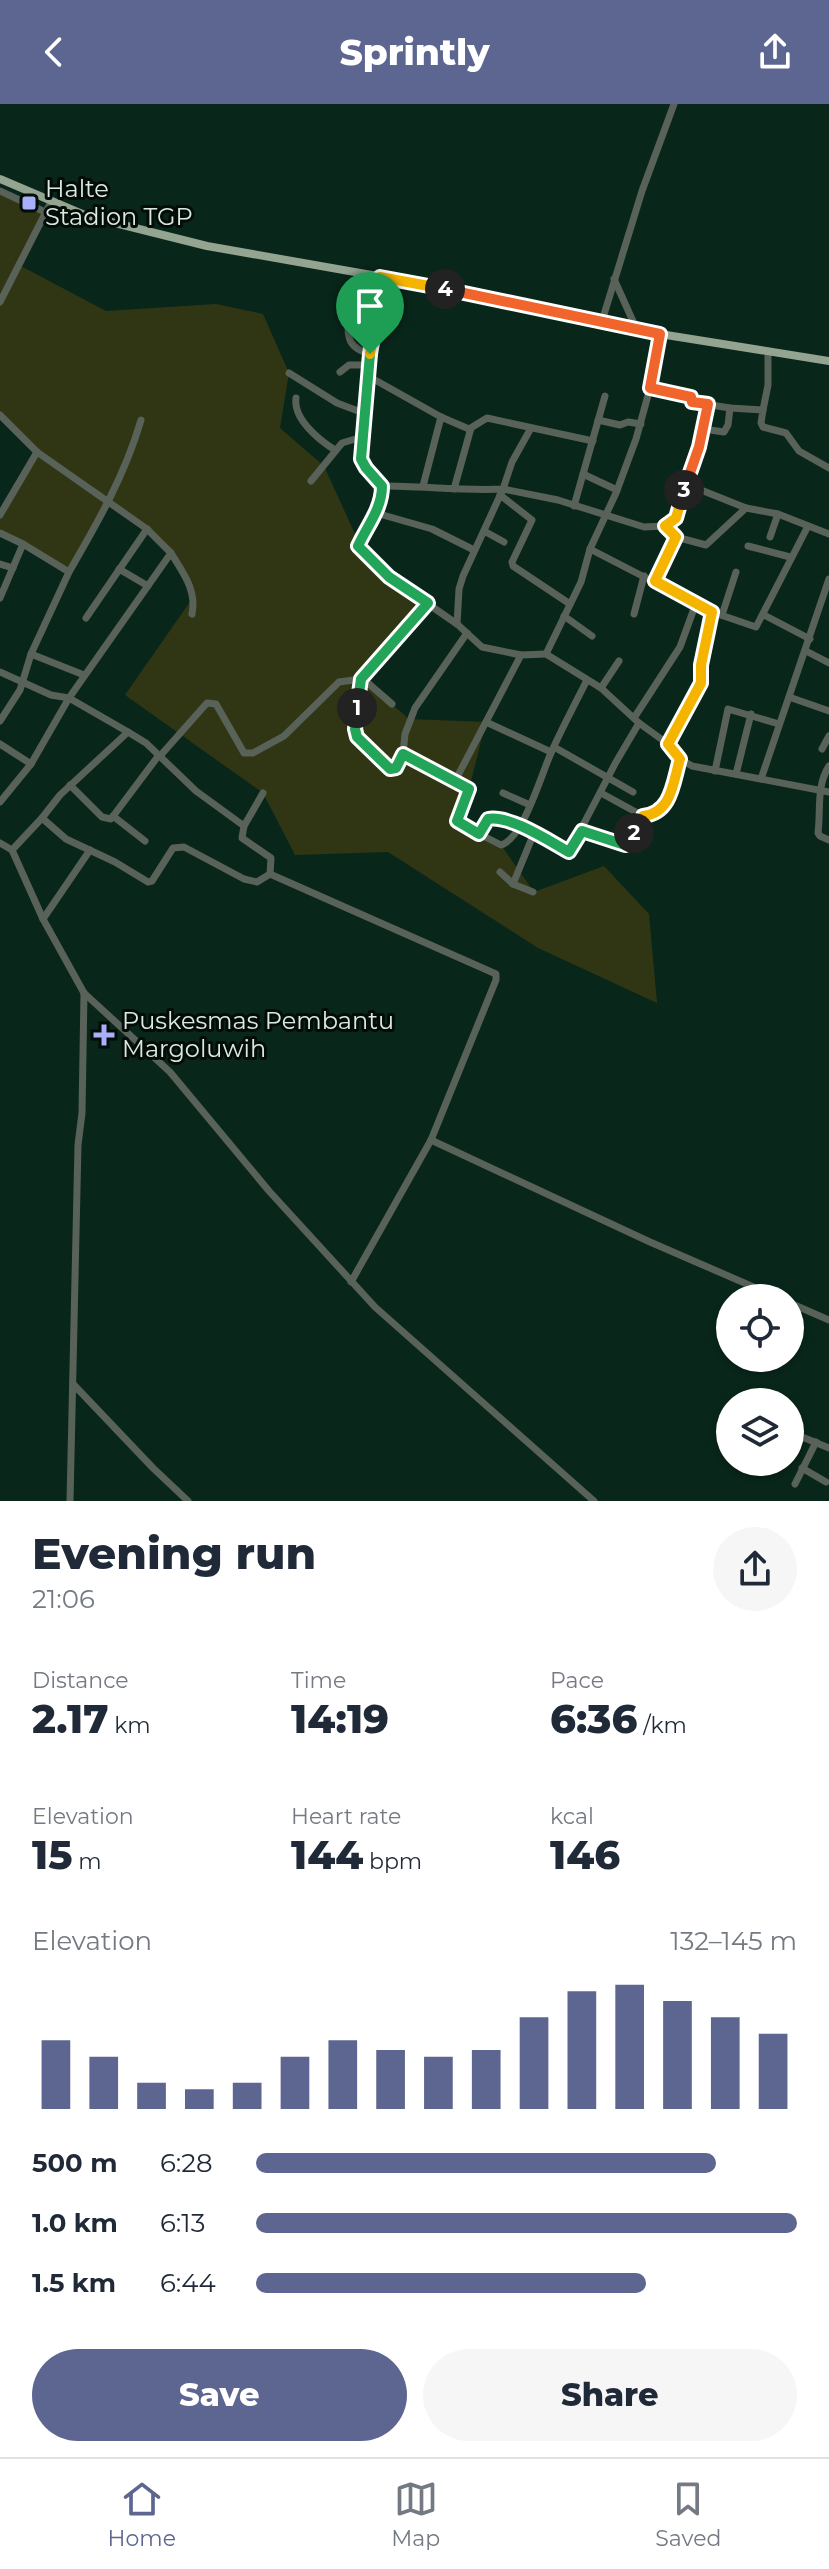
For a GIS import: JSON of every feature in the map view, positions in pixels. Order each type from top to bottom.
[{"type":"main road","points":[[0,179],[87,216],[207,246],[380,277],[660,334],[829,361]]},
{"type":"street","points":[[602,321],[642,191],[674,104]]},
{"type":"street","points":[[0,191],[45,212]]},
{"type":"street","points":[[0,302],[51,202]]},
{"type":"street","points":[[380,277],[361,459],[382,486],[502,492],[558,500],[644,527],[665,526],[676,518],[708,404]]},
{"type":"street","points":[[614,278],[636,328]]},
{"type":"street","points":[[348,319],[347,334],[351,341],[358,350],[370,354]]},
{"type":"street","points":[[546,654],[584,574],[590,549],[617,490],[641,424],[660,334]]},
{"type":"street","points":[[768,351],[763,427],[786,433],[799,451],[829,468]]},
{"type":"street","points":[[340,372],[349,365],[369,365]]},
{"type":"street","points":[[289,373],[337,403],[366,414]]},
{"type":"street","points":[[368,376],[441,417],[471,428]]},
{"type":"street","points":[[650,388],[691,397],[692,402],[763,410]]},
{"type":"street","points":[[574,506],[605,396]]},
{"type":"street","points":[[296,398],[297,412],[320,440],[335,450]]},
{"type":"street","points":[[703,429],[724,432],[730,408]]},
{"type":"street","points":[[0,415],[37,452],[147,529],[171,553],[194,596],[192,614]]},
{"type":"street","points":[[423,486],[441,417]]},
{"type":"street","points":[[454,489],[471,428],[487,418],[593,441]]},
{"type":"street","points":[[0,721],[20,690],[31,654],[69,572],[109,503],[132,451],[141,420]]},
{"type":"street","points":[[598,420],[620,425],[628,422],[641,424]]},
{"type":"street","points":[[457,624],[459,589],[512,462],[531,428]]},
{"type":"street","points":[[311,481],[342,443],[362,437]]},
{"type":"street","points":[[0,515],[4,500],[37,452]]},
{"type":"street","points":[[583,474],[617,490]]},
{"type":"street","points":[[686,484],[746,508],[778,514],[829,534]]},
{"type":"street","points":[[382,486],[376,513],[358,544],[359,548],[389,577],[457,624],[482,647],[521,655],[546,654],[601,688],[668,744],[680,759],[692,766],[829,792]]},
{"type":"street","points":[[502,492],[532,520],[512,562],[513,566],[570,604]]},
{"type":"street","points":[[665,526],[676,537],[706,545],[725,531],[746,508]]},
{"type":"street","points":[[376,513],[432,529],[474,550]]},
{"type":"street","points":[[770,537],[778,514]]},
{"type":"street","points":[[590,549],[712,612],[754,627],[764,615],[808,526]]},
{"type":"street","points":[[86,618],[147,529]]},
{"type":"street","points":[[484,531],[504,542]]},
{"type":"street","points":[[0,533],[69,572]]},
{"type":"street","points":[[655,581],[676,537]]},
{"type":"street","points":[[0,598],[23,544]]},
{"type":"street","points":[[748,546],[790,557]]},
{"type":"street","points":[[0,802],[31,764],[84,675],[171,553]]},
{"type":"street","points":[[0,564],[13,568]]},
{"type":"street","points":[[119,569],[148,586]]},
{"type":"street","points":[[722,615],[736,572]]},
{"type":"street","points":[[634,614],[644,576]]},
{"type":"street","points":[[761,779],[810,639],[825,610],[829,579]]},
{"type":"street","points":[[428,603],[361,679],[355,729],[357,737],[390,769],[396,768],[403,754],[405,734],[415,708],[467,633]]},
{"type":"street","points":[[479,834],[490,818],[520,826],[569,852],[636,720],[680,647],[696,603]]},
{"type":"street","points":[[668,744],[701,683],[701,665],[712,612]]},
{"type":"street","points":[[764,615],[810,639]]},
{"type":"street","points":[[564,616],[592,636]]},
{"type":"street","points":[[806,651],[829,663]]},
{"type":"street","points":[[31,654],[84,675]]},
{"type":"street","points":[[455,781],[521,655]]},
{"type":"street","points":[[601,688],[619,661]]},
{"type":"street","points":[[0,672],[51,695],[69,698],[128,732],[196,791],[244,826]]},
{"type":"street","points":[[70,785],[106,819],[113,816],[159,756],[207,703],[216,704],[244,753],[253,753],[284,736],[339,682],[361,679],[392,704]]},
{"type":"street","points":[[403,754],[469,789],[457,821],[504,846],[520,826],[587,680]]},
{"type":"street","points":[[789,697],[829,711]]},
{"type":"street","points":[[715,771],[728,709],[779,724]]},
{"type":"street","points":[[736,774],[751,714]]},
{"type":"street","points":[[486,722],[553,749],[633,792]]},
{"type":"street","points":[[12,850],[70,785],[128,732]]},
{"type":"street","points":[[822,749],[829,736]]},
{"type":"street","points":[[0,744],[31,764]]},
{"type":"street","points":[[601,793],[643,816],[653,815],[664,808],[680,759]]},
{"type":"street","points":[[829,766],[819,790],[818,833],[829,840]]},
{"type":"street","points":[[42,818],[66,839],[148,882],[152,881],[173,848],[178,846],[248,880],[262,881],[270,874],[271,858],[242,838],[244,826],[263,793]]},
{"type":"street","points":[[503,793],[530,805]]},
{"type":"street","points":[[86,818],[93,808]]},
{"type":"street","points":[[113,816],[145,841]]},
{"type":"street","points":[[582,831],[625,845],[643,816]]},
{"type":"street","points":[[513,884],[534,833]]},
{"type":"street","points":[[0,843],[12,850],[43,919],[84,993],[170,1072],[269,1191],[351,1282],[408,1337],[594,1501]]},
{"type":"street","points":[[43,919],[90,850]]},
{"type":"street","points":[[500,872],[513,884],[533,892]]},
{"type":"street","points":[[270,874],[496,974],[431,1140],[351,1282]]},
{"type":"street","points":[[70,1501],[84,993]]},
{"type":"street","points":[[431,1140],[747,1284]]},
{"type":"street","points":[[804,1309],[829,1320]]},
{"type":"street","points":[[74,1385],[188,1501]]},
{"type":"street","points":[[804,1437],[829,1448]]},
{"type":"street","points":[[804,1464],[816,1442]]},
{"type":"street","points":[[804,1469],[826,1482]]},
{"type":"street","points":[[795,1484],[798,1476]]},
{"type":"green space","points":[[0,191],[45,212],[0,295]]},
{"type":"green space","points":[[19,265],[106,311],[216,304],[263,314],[289,373],[280,428],[324,466],[365,556],[428,603],[362,678],[409,719],[486,722],[458,819],[501,845],[534,892],[604,866],[649,914],[657,1003],[538,948],[388,852],[295,855],[263,793],[125,695],[194,596],[171,553],[110,503],[69,574],[0,534],[0,515],[37,453],[0,416],[0,303]]},
{"type":"place","name":"Halte Stadion TGP","points":[[29,203]]},
{"type":"place","name":"Puskesmas Pembantu Margoluwih","points":[[104,1035]]},
{"type":"route","points":[[380,277],[660,334],[650,388],[708,404],[699,447],[676,518],[665,526],[676,537],[655,581],[712,612],[701,665],[701,683],[668,744],[680,759],[664,808],[653,815],[643,816],[627,844],[582,831],[569,852],[520,826],[493,817],[488,819],[479,834],[457,821],[468,788],[403,754],[396,768],[390,769],[357,737],[355,729],[361,679],[428,603],[389,577],[358,546],[382,495],[382,486],[361,459],[370,354],[380,277]]}]
